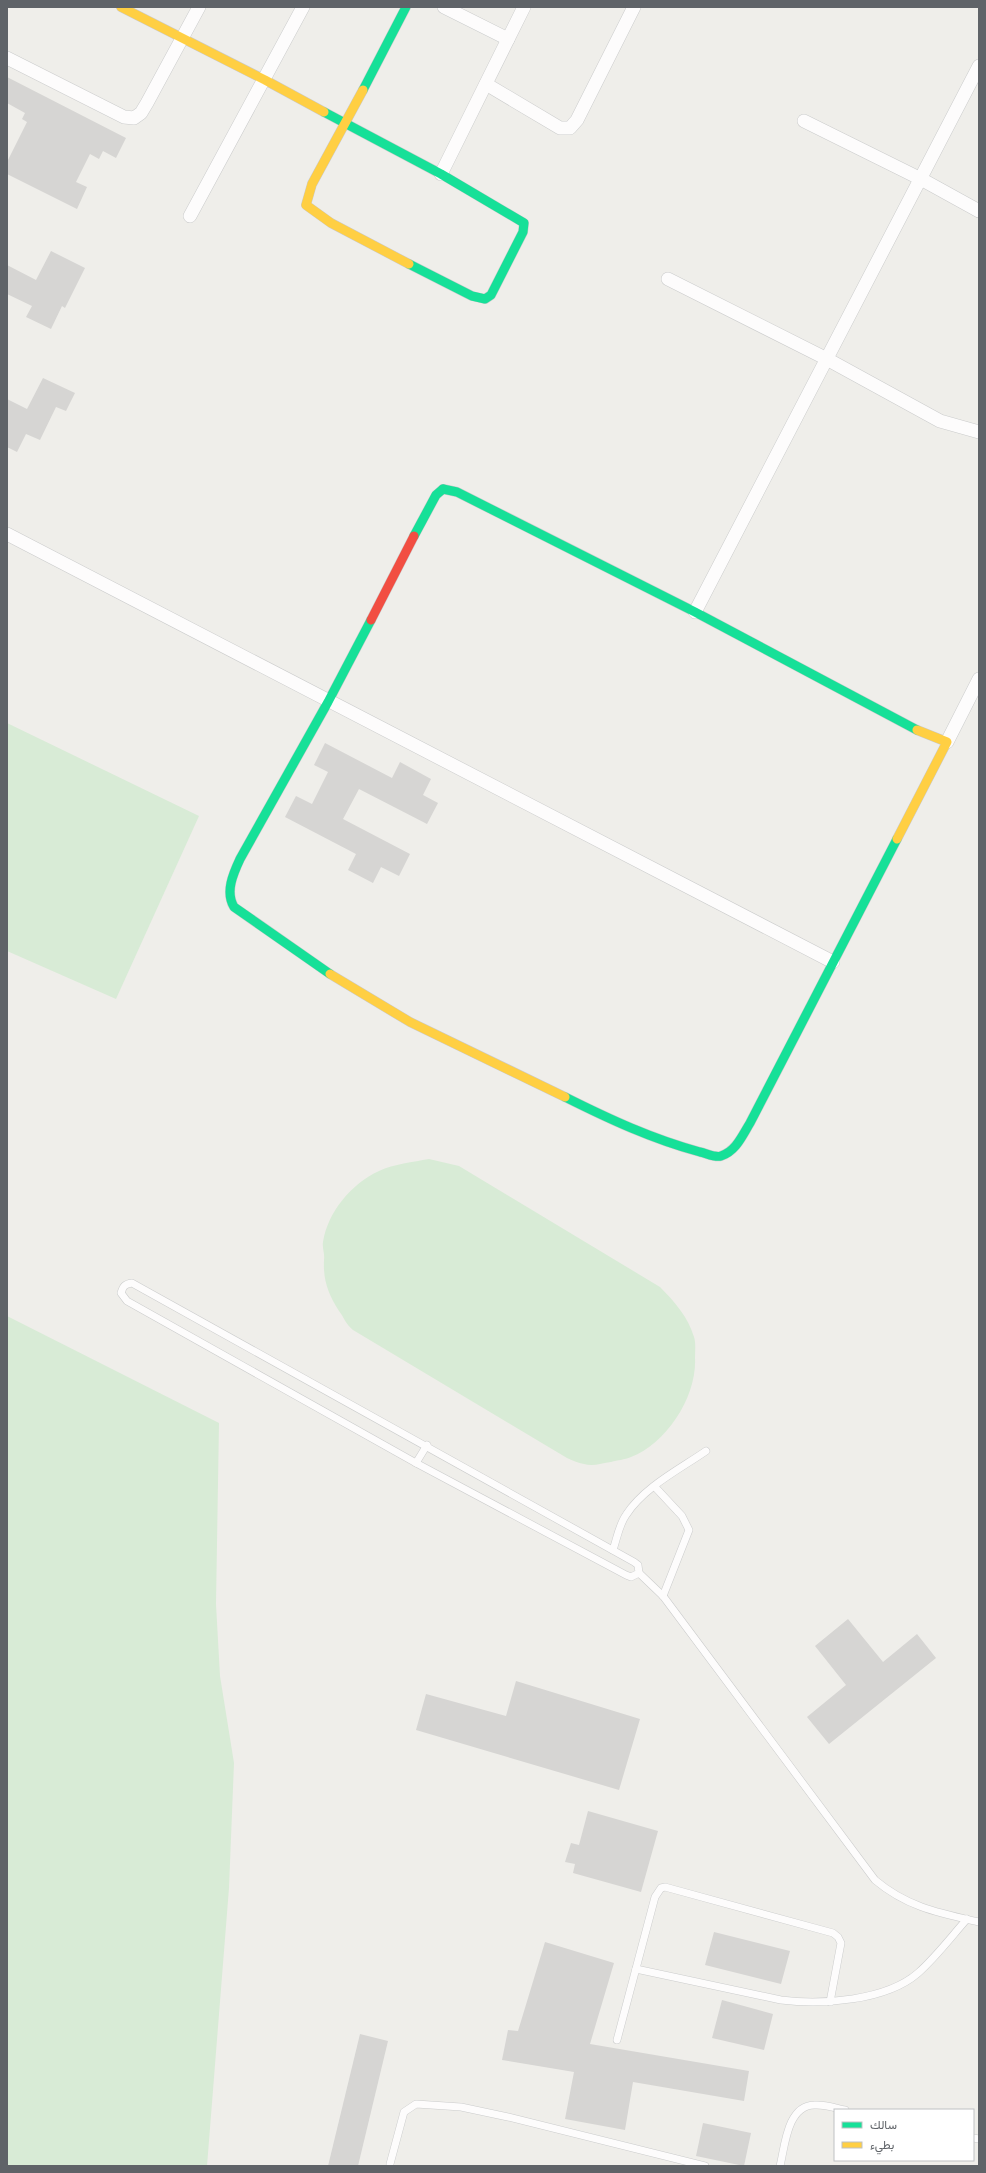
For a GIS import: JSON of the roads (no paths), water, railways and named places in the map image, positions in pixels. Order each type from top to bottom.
[{"type":"street","points":[[121,7],[265,80],[345,124],[441,174],[516,216],[524,223],[523,232],[491,295],[485,299],[477,298],[454,287],[339,228],[307,208],[307,198],[345,124],[406,7]]},
{"type":"street","points":[[7,58],[124,117],[134,118],[141,113],[147,103],[199,7]]},
{"type":"street","points":[[190,216],[265,80],[303,7]]},
{"type":"street","points":[[444,7],[508,39]]},
{"type":"street","points":[[441,174],[524,7]]},
{"type":"street","points":[[486,84],[560,128],[570,128],[577,120],[634,7]]},
{"type":"street","points":[[695,612],[979,66]]},
{"type":"street","points":[[804,121],[921,179],[979,211]]},
{"type":"street","points":[[668,278],[826,358],[940,421],[979,432]]},
{"type":"street","points":[[947,742],[910,726],[695,612],[457,492],[443,489],[436,496],[430,506],[328,702],[240,859],[232,876],[228,899],[234,907],[334,977],[437,1037],[628,1128],[689,1149],[719,1157],[730,1152],[740,1140],[833,962],[947,742],[979,679]]},
{"type":"street","points":[[7,534],[328,702],[833,962]]},
{"type":"lane","points":[[639,1573],[631,1577],[626,1576],[416,1463],[127,1301],[121,1293],[122,1288],[126,1284],[137,1285],[427,1445],[638,1565],[639,1573],[663,1596],[875,1880],[890,1893],[906,1902],[925,1909],[979,1922]]},
{"type":"lane","points":[[416,1463],[427,1445]]},
{"type":"lane","points":[[613,1550],[625,1516],[640,1497],[706,1451]]},
{"type":"lane","points":[[655,1487],[682,1516],[689,1530],[663,1596]]},
{"type":"lane","points":[[617,2040],[655,1897],[661,1888],[665,1887],[833,1933],[838,1937],[841,1943],[830,2002]]},
{"type":"lane","points":[[636,1969],[781,2000],[804,2003],[830,2002],[857,1997],[902,1983],[922,1969],[967,1919]]},
{"type":"lane","points":[[390,2164],[404,2112],[410,2107],[423,2104],[461,2107],[502,2116],[705,2166]]},
{"type":"lane","points":[[780,2166],[791,2124],[796,2114],[804,2107],[822,2105],[840,2109]]}]
